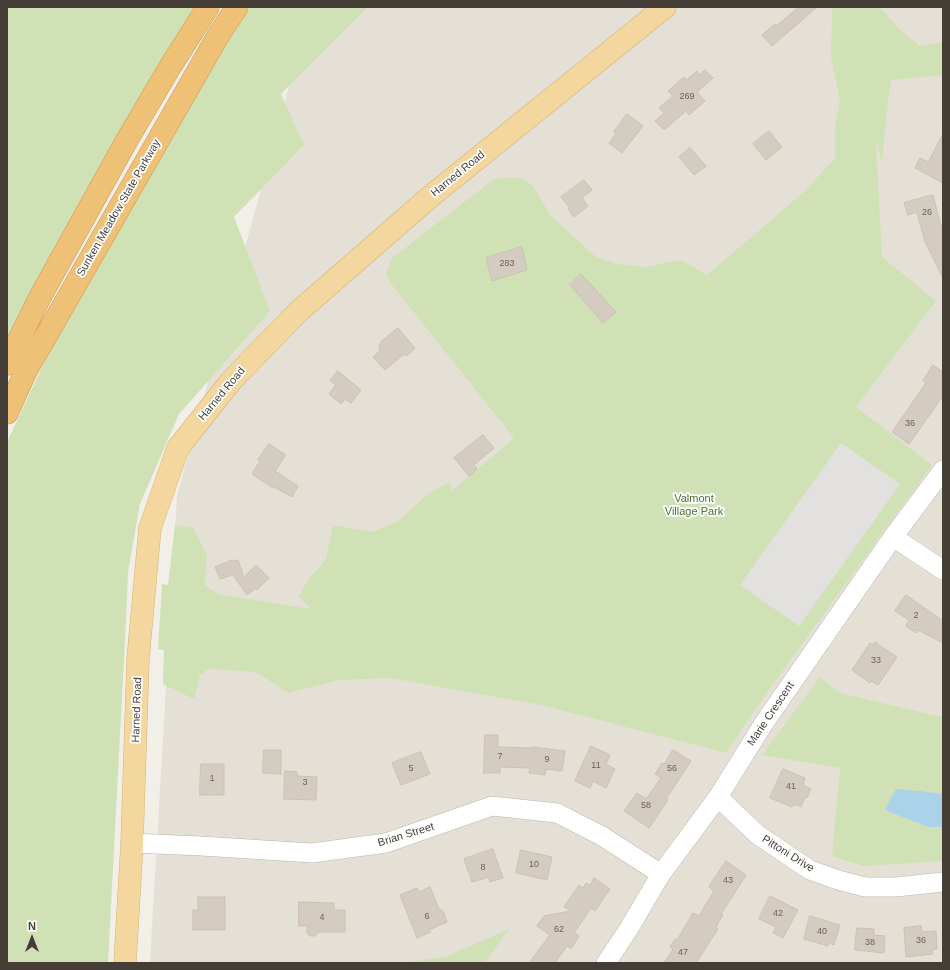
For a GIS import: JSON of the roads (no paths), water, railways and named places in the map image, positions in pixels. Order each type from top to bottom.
[{"type":"highway","points":[[7,364],[40,297],[127,140],[170,67],[208,7]]},
{"type":"highway","name":"Sunken Meadow State Parkway","points":[[7,413],[31,362],[218,36],[237,7]]},
{"type":"main road","name":"Harned Road","points":[[125,963],[132,843],[138,659],[150,528],[178,448],[231,381],[298,312],[431,196],[665,7]]},
{"type":"street","name":"Marie Crescent","points":[[606,963],[628,930],[661,874],[718,797],[764,723],[894,537],[943,470]]},
{"type":"street","points":[[894,537],[943,570]]},
{"type":"street","name":"Pittoni Drive","points":[[718,797],[758,835],[810,870],[838,880],[865,887],[896,887],[943,882]]},
{"type":"street","name":"Brian Street","points":[[132,843],[209,846],[312,853],[386,843],[492,806],[557,813],[602,836],[661,874]]},
{"type":"water","points":[[896,789],[943,794],[943,827],[928,827],[885,810]]},
{"type":"park label","name":"Valmont Village Park","points":[[694,505]]}]
